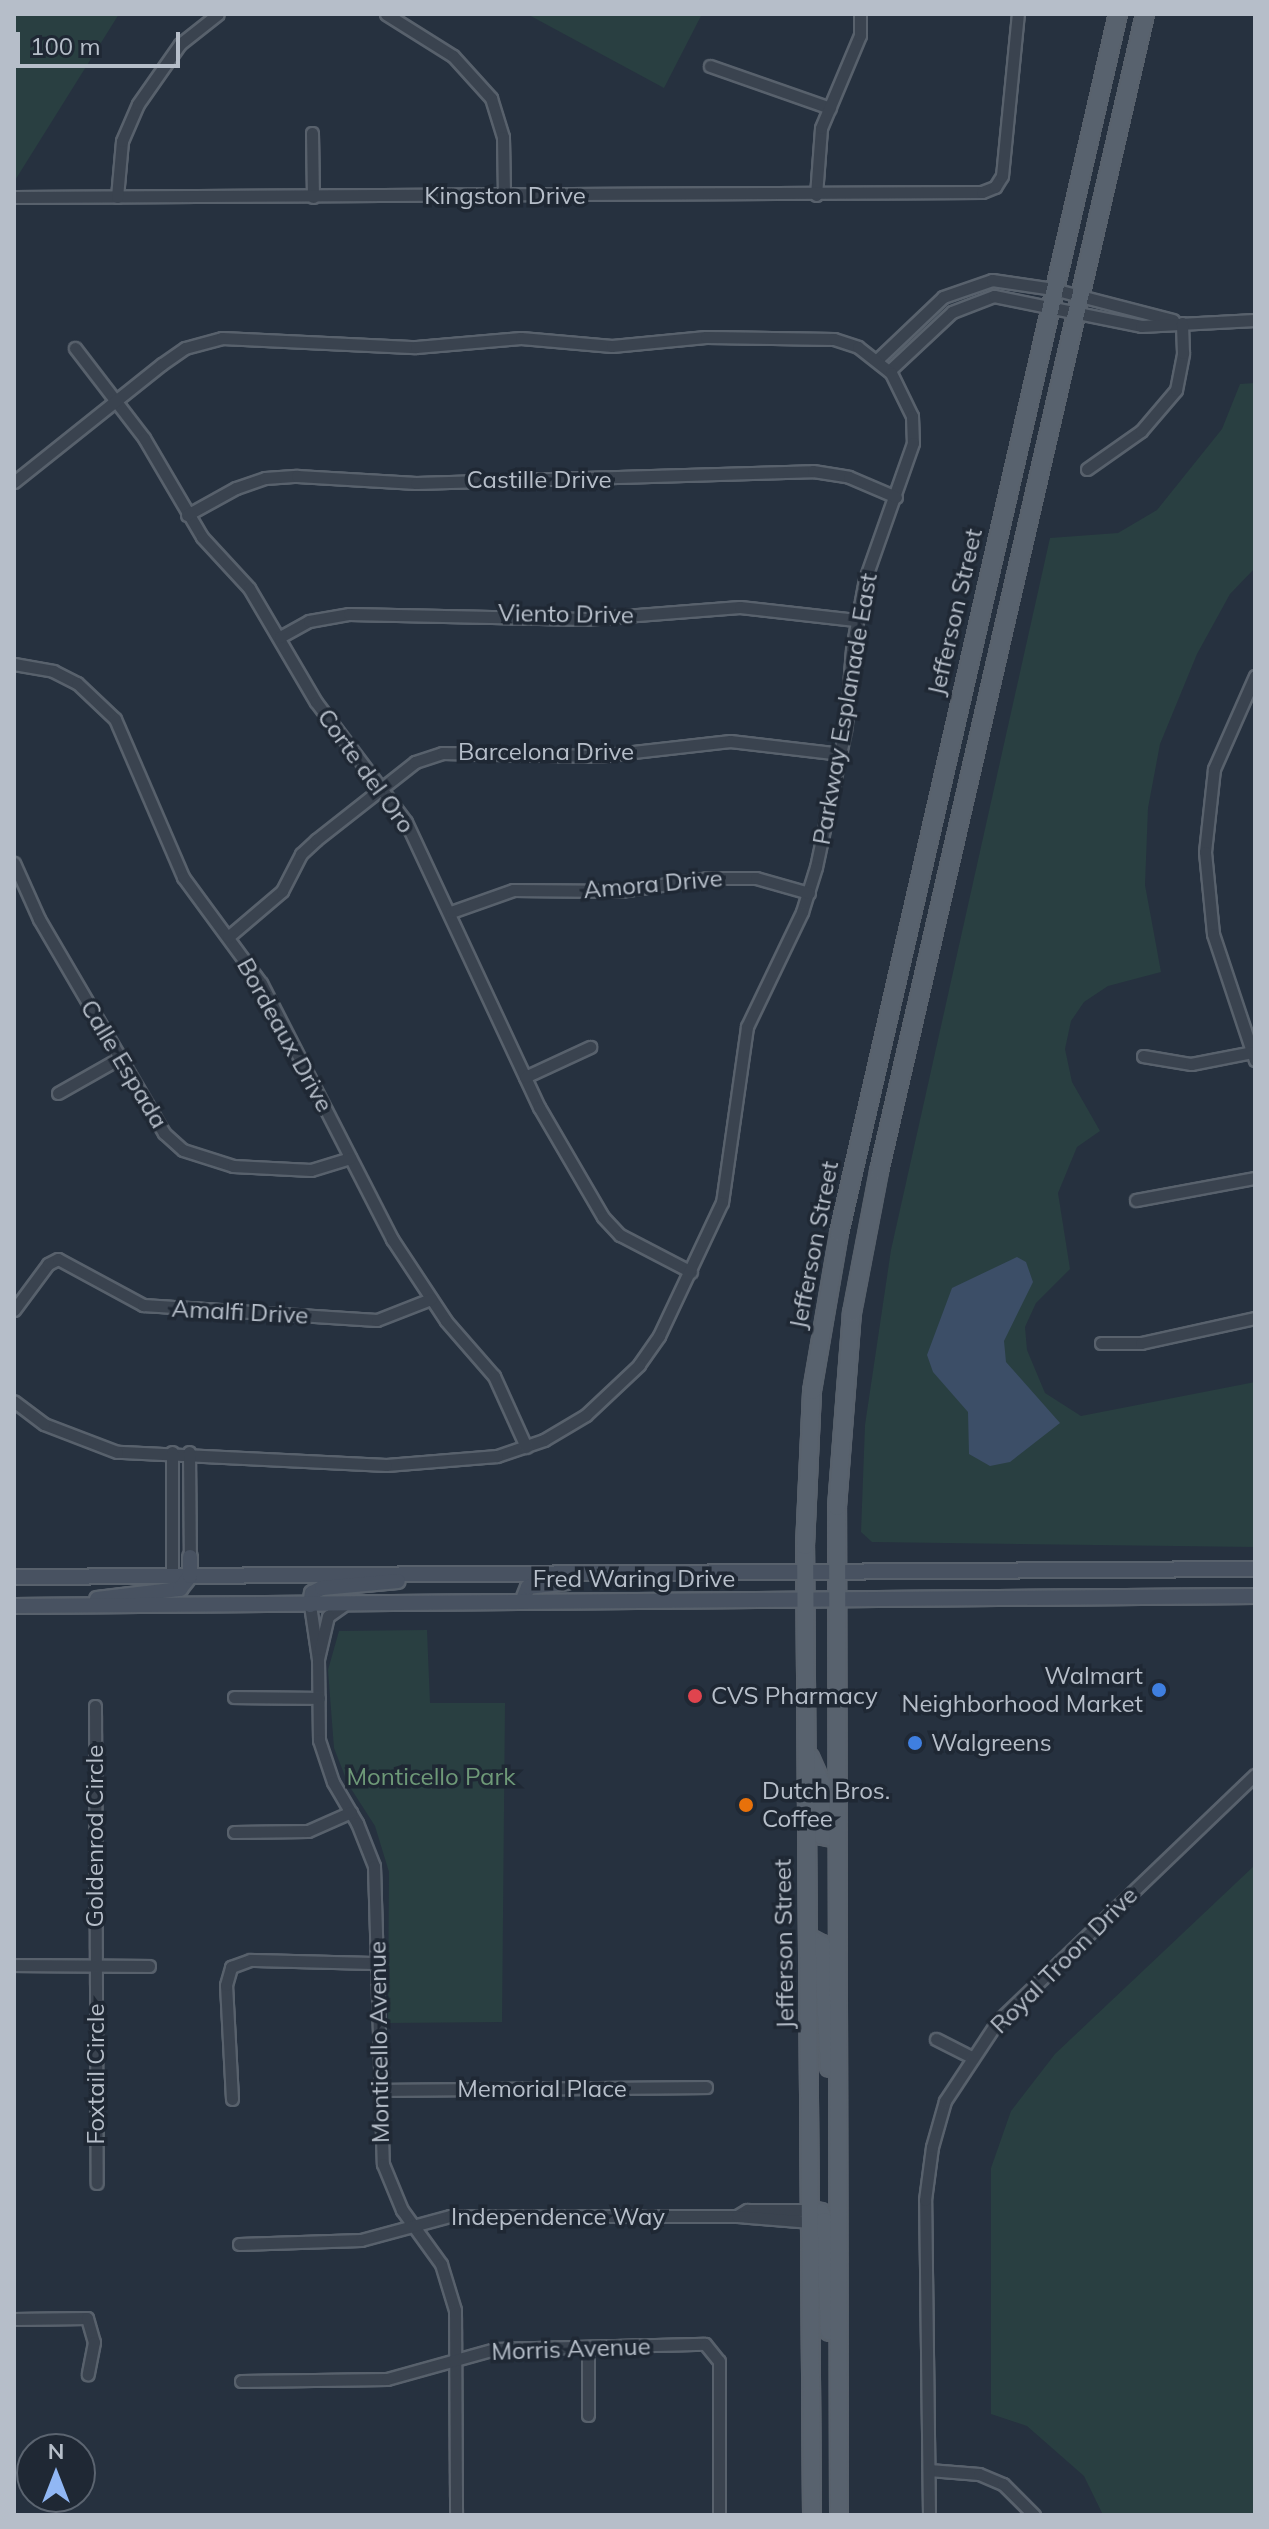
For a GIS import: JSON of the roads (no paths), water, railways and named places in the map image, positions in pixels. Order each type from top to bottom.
[{"type":"main road","name":"Jefferson Street","points":[[839,2515],[837,1571],[843,1395],[864,1242],[1064,300],[1118,14]]},
{"type":"main road","name":"Jefferson Street","points":[[812,2515],[805,1571],[807,1471],[825,1304],[1064,300],[1145,14]]},
{"type":"main road","points":[[69,1606],[122,1594],[180,1589],[190,1576],[190,1557]]},
{"type":"main road","name":"Fred Waring Drive","points":[[14,1577],[1255,1569]]},
{"type":"main road","points":[[522,1602],[524,1589],[534,1584],[613,1573]]},
{"type":"main road","points":[[310,1605],[312,1593],[322,1588],[385,1584],[421,1574]]},
{"type":"main road","name":"Fred Waring Drive","points":[[14,1606],[1255,1596]]},
{"type":"main road","points":[[807,1748],[821,1782],[822,1836],[837,1839]]},
{"type":"main road","points":[[808,1937],[820,1941],[822,1949],[824,2036],[837,2120]]},
{"type":"main road","points":[[811,2216],[821,2212],[824,2221],[825,2306],[838,2381]]},
{"type":"street","points":[[117,197],[122,141],[138,104],[180,44],[218,14]]},
{"type":"street","points":[[386,14],[453,56],[491,98],[503,137],[504,196]]},
{"type":"street","points":[[816,195],[821,128],[860,35],[860,14]]},
{"type":"street","name":"Kingston Drive","points":[[14,197],[982,192],[995,187],[1002,176],[1018,14]]},
{"type":"street","points":[[710,66],[830,108]]},
{"type":"street","points":[[312,133],[313,197]]},
{"type":"street","points":[[884,366],[925,312],[968,287],[1007,280],[1141,326],[1255,320]]},
{"type":"street","points":[[884,366],[936,324],[974,302],[1006,296],[1064,300]]},
{"type":"street","points":[[1087,469],[1141,431],[1176,390],[1183,353],[1182,323]]},
{"type":"street","points":[[14,482],[185,348],[222,338],[442,347],[521,338],[612,346],[706,337],[809,336],[858,347],[884,366]]},
{"type":"street","name":"Corte del Oro","points":[[75,348],[150,448],[187,515],[249,588],[316,702],[406,822],[451,912],[525,1077],[603,1217],[620,1235],[691,1272]]},
{"type":"street","name":"Parkway Esplanade East","points":[[14,1401],[44,1424],[92,1446],[117,1452],[189,1452],[349,1466],[465,1460],[526,1447],[586,1415],[639,1365],[691,1272],[722,1202],[747,1027],[809,893],[841,754],[856,620],[913,443],[912,416],[884,366]]},
{"type":"street","name":"Castille Drive","points":[[187,515],[236,488],[265,478],[297,476],[416,483],[813,471],[849,477],[896,497]]},
{"type":"street","name":"Viento Drive","points":[[280,637],[309,621],[349,614],[586,619],[740,607],[856,620]]},
{"type":"street","name":"Bordeaux Drive","points":[[14,664],[53,671],[77,683],[115,719],[176,865],[261,983],[350,1158],[431,1299],[494,1376],[526,1447]]},
{"type":"street","points":[[1143,1056],[1191,1064],[1254,1056],[1213,934],[1205,852],[1214,769],[1255,676]]},
{"type":"street","name":"Barcelona Drive","points":[[228,937],[282,891],[309,847],[415,762],[467,750],[598,756],[730,741],[841,754]]},
{"type":"street","name":"Calle Espada","points":[[14,863],[39,919],[164,1133],[209,1162],[311,1170],[350,1158]]},
{"type":"street","name":"Amora Drive","points":[[451,912],[513,890],[620,891],[709,878],[756,878],[809,893]]},
{"type":"street","points":[[525,1077],[590,1047]]},
{"type":"street","points":[[58,1093],[118,1059]]},
{"type":"street","points":[[1136,1200],[1255,1178]]},
{"type":"street","name":"Amalfi Drive","points":[[14,1310],[48,1264],[58,1259],[143,1305],[377,1320],[431,1299]]},
{"type":"street","points":[[1101,1343],[1141,1343],[1255,1318]]},
{"type":"street","points":[[172,1452],[172,1576]]},
{"type":"street","points":[[189,1452],[190,1557]]},
{"type":"street","name":"Monticello Avenue","points":[[310,1605],[318,1659],[325,1762],[374,1866],[378,2090],[383,2164],[451,2287],[456,2358],[456,2515]]},
{"type":"street","name":"Monticello Avenue","points":[[318,1659],[328,1616],[344,1605]]},
{"type":"street","points":[[234,1697],[319,1698]]},
{"type":"street","name":"Goldenrod Circle","points":[[95,1706],[95,1966]]},
{"type":"street","name":"Royal Troon Drive","points":[[929,2515],[925,2200],[932,2147],[945,2101],[971,2057],[997,2022],[1255,1775]]},
{"type":"street","points":[[234,1832],[308,1831],[351,1812]]},
{"type":"street","points":[[232,2099],[226,1985],[235,1964],[377,1963]]},
{"type":"street","points":[[14,1965],[149,1966]]},
{"type":"street","name":"Foxtail Circle","points":[[95,1966],[97,2183]]},
{"type":"street","points":[[936,2039],[971,2057]]},
{"type":"street","name":"Memorial Place","points":[[378,2090],[706,2087]]},
{"type":"street","name":"Independence Way","points":[[239,2244],[344,2242],[450,2216],[737,2216],[747,2210],[811,2216]]},
{"type":"street","points":[[14,2319],[87,2318],[94,2342],[88,2374]]},
{"type":"street","name":"Morris Avenue","points":[[241,2381],[387,2379],[495,2349],[711,2347],[719,2361],[719,2515]]},
{"type":"street","points":[[588,2348],[588,2415]]},
{"type":"street","points":[[929,2470],[979,2474],[1003,2484],[1034,2515]]},
{"type":"water","points":[[1017,1257],[1026,1262],[1033,1282],[1004,1341],[1006,1362],[1060,1423],[1010,1462],[990,1466],[969,1454],[968,1412],[933,1372],[927,1355],[952,1288]]},
{"type":"place","name":"Walmart Neighborhood Market","points":[[1159,1690]]},
{"type":"place","name":"CVS Pharmacy","points":[[695,1696]]},
{"type":"place","name":"Walgreens","points":[[915,1743]]},
{"type":"place","name":"Dutch Bros. Coffee","points":[[746,1805]]},
{"type":"park label","name":"Monticello Park","points":[[431,1777]]}]
